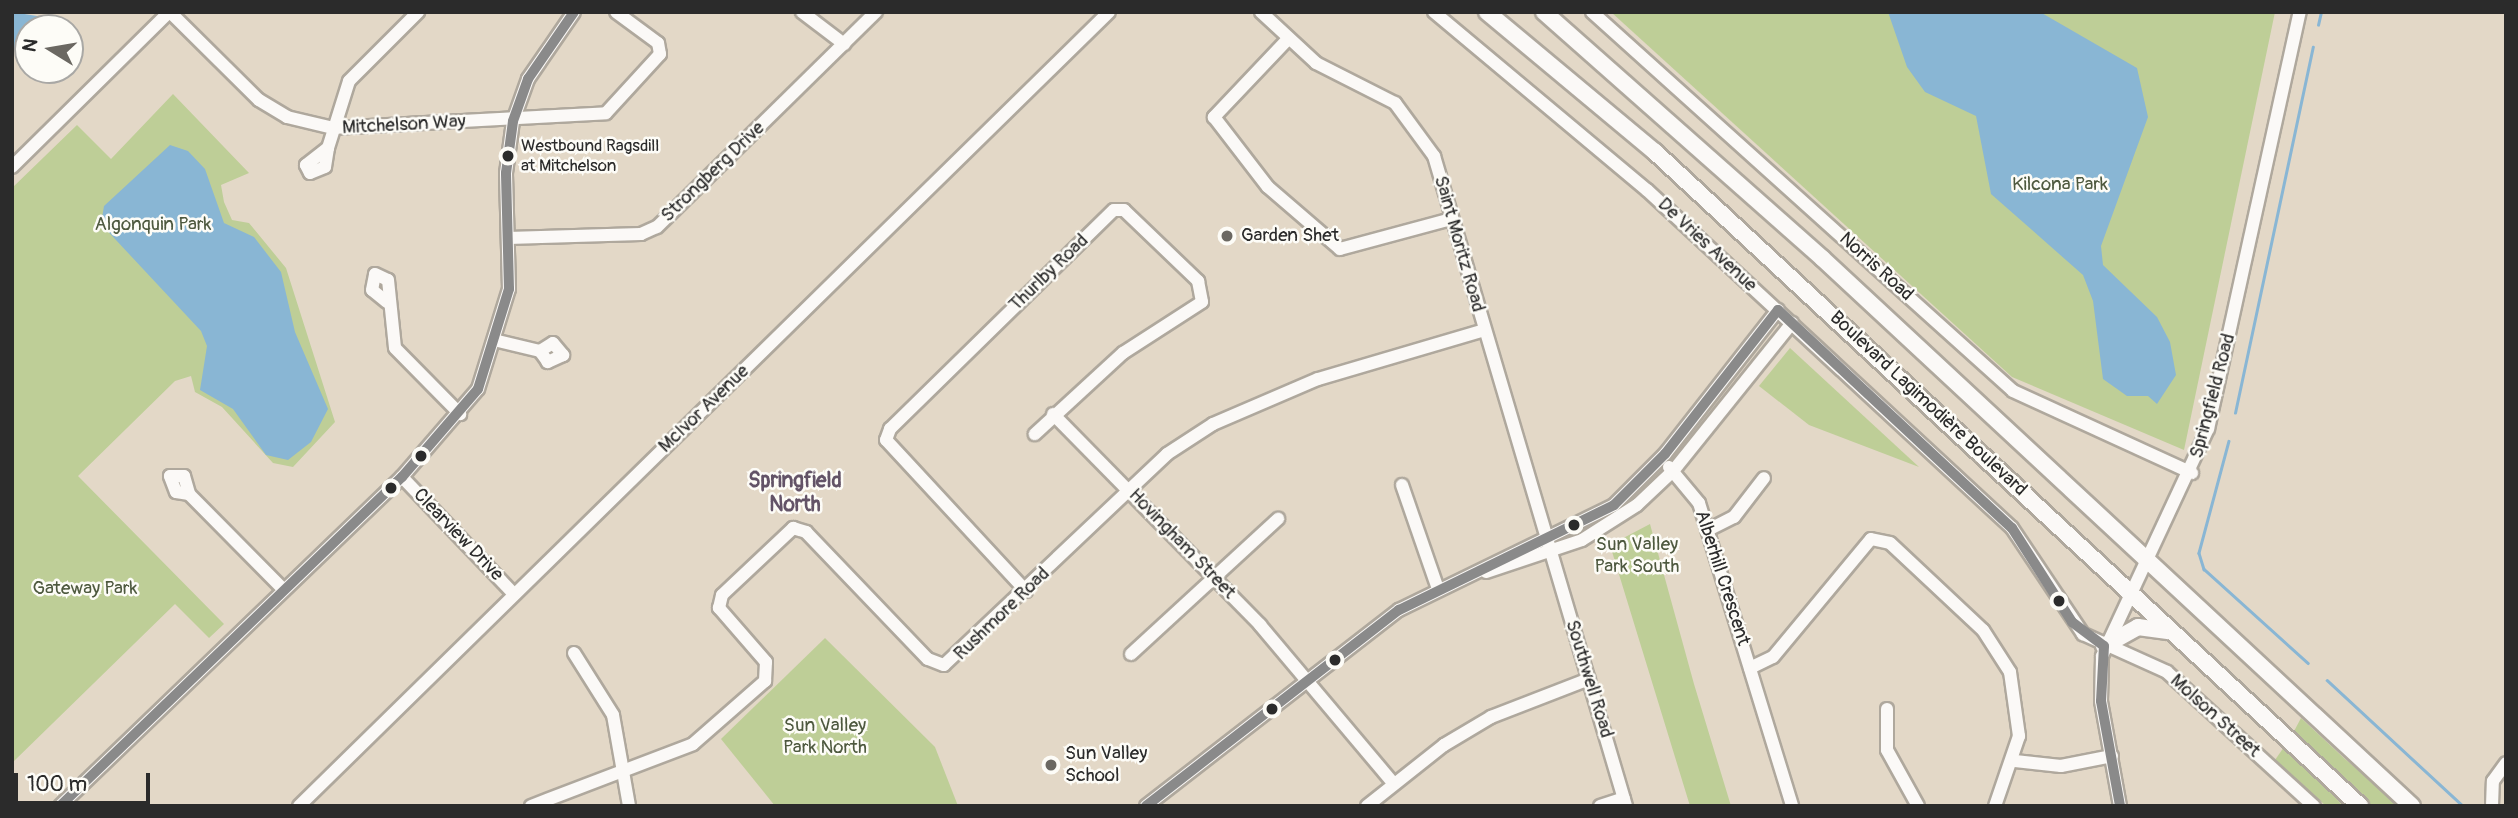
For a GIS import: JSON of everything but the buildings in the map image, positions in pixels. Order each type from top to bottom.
[{"type":"main road","name":"Boulevard Lagimodière Boulevard","points":[[1487,12],[1655,152],[2360,806]]},
{"type":"main road","name":"Boulevard Lagimodière Boulevard","points":[[1544,12],[1633,85],[2412,806]]},
{"type":"main road","points":[[2104,646],[2138,627],[2171,631]]},
{"type":"street","name":"Mitchelson Way","points":[[170,12],[259,100],[287,117],[333,128],[513,121],[606,113],[656,65],[657,43],[616,12]]},
{"type":"street","points":[[12,167],[170,12]]},
{"type":"street","points":[[328,148],[349,81],[418,12]]},
{"type":"street","points":[[60,806],[401,477],[460,414],[498,341],[509,289],[508,238],[513,121],[528,79],[574,12]]},
{"type":"street","points":[[802,12],[844,44]]},
{"type":"street","name":"Strongberg Drive","points":[[508,238],[641,234],[657,227],[876,12]]},
{"type":"street","name":"McIvor Avenue","points":[[299,806],[1109,12]]},
{"type":"street","name":"Saint Moritz Road","points":[[1261,12],[1288,39],[1326,69],[1383,94],[1405,112],[1434,156],[1548,547]]},
{"type":"street","name":"De Vries Avenue","points":[[1434,12],[1559,112],[1792,323],[2012,528],[2072,622],[2104,646]]},
{"type":"street","name":"Norris Road","points":[[1592,12],[2013,391],[2192,473]]},
{"type":"street","name":"Springfield Road","points":[[2120,806],[2100,692],[2104,646],[2128,592],[2192,473],[2216,401],[2300,12]]},
{"type":"street","points":[[1288,39],[1214,117],[1268,187],[1340,249],[1451,219]]},
{"type":"street","name":"Thurlby Road","points":[[1026,591],[886,440],[890,429],[1104,220],[1124,210],[1198,281],[1202,302],[1123,353],[1053,414],[1035,434]]},
{"type":"street","points":[[387,302],[395,348],[460,414]]},
{"type":"street","points":[[1548,547],[1614,505],[1661,459],[1777,310]]},
{"type":"street","points":[[1146,806],[1305,679],[1437,589],[1611,523],[1673,471],[1792,323]]},
{"type":"street","name":"Rushmore Road","points":[[624,769],[693,744],[765,681],[766,662],[719,608],[722,595],[793,528],[806,532],[935,663],[953,662],[1167,454],[1246,404],[1484,330]]},
{"type":"street","points":[[498,341],[540,351]]},
{"type":"street","name":"Hovingham Street","points":[[1053,414],[1214,578],[1305,679],[1393,783]]},
{"type":"street","name":"Alberhill Crescent","points":[[1661,459],[1699,503],[1792,806]]},
{"type":"street","name":"Clearview Drive","points":[[401,477],[514,594]]},
{"type":"street","points":[[1708,530],[1734,517],[1764,478]]},
{"type":"street","points":[[1402,485],[1437,589]]},
{"type":"street","points":[[189,494],[284,590]]},
{"type":"street","points":[[1131,654],[1278,519]]},
{"type":"street","name":"Alberhill Crescent","points":[[1750,668],[1773,657],[1865,545],[1879,538],[1998,649],[2018,702],[2015,761],[1994,806]]},
{"type":"street","name":"Southwell Road","points":[[1548,547],[1625,802]]},
{"type":"street","name":"Molson Street","points":[[2104,646],[2167,672],[2314,806]]},
{"type":"street","points":[[574,653],[613,715],[629,806]]},
{"type":"street","points":[[1367,806],[1393,783],[1491,717],[1589,679]]},
{"type":"street","points":[[1887,709],[1887,750],[1918,806]]},
{"type":"street","points":[[2015,761],[2061,765],[2112,756]]},
{"type":"street","points":[[2491,806],[2493,781],[2506,763]]},
{"type":"street","points":[[531,806],[624,769]]},
{"type":"street","points":[[1600,806],[1625,802]]},
{"type":"green space","name":"Kilcona Park","points":[[1611,12],[2275,12],[2184,450],[2012,377]]},
{"type":"green space","name":"Gateway Park","points":[[173,94],[249,173],[221,185],[224,202],[232,220],[249,223],[286,268],[335,422],[293,467],[273,463],[222,407],[195,392],[191,376],[175,381],[78,476],[224,624],[209,638],[175,604],[12,763],[12,188],[77,125],[111,159]]},
{"type":"green space","points":[[1790,348],[1919,467],[1809,425],[1759,386]]},
{"type":"green space","name":"Sun Valley Park South","points":[[1650,524],[1731,806],[1690,806],[1610,545]]},
{"type":"green space","name":"Sun Valley Park North","points":[[825,638],[935,747],[958,806],[775,806],[721,739]]},
{"type":"green space","points":[[2301,718],[2401,806],[2371,806],[2292,735]]},
{"type":"green space","points":[[2284,747],[2311,771],[2343,806],[2326,806],[2275,760]]},
{"type":"water","points":[[12,12],[24,14],[14,14],[12,51]]},
{"type":"water","points":[[1888,12],[2040,12],[2137,68],[2148,117],[2101,246],[2103,265],[2157,317],[2170,342],[2176,375],[2157,404],[2148,396],[2127,396],[2103,379],[2093,301],[2083,275],[1991,194],[1976,116],[1925,92],[1907,67]]},
{"type":"water","name":"Algonquin Park","points":[[170,145],[188,151],[205,169],[224,223],[254,237],[281,272],[295,332],[328,409],[311,442],[288,460],[266,455],[233,409],[200,390],[207,346],[201,331],[101,224],[104,206]]},
{"type":"waterway","points":[[2318,25],[2321,12]]},
{"type":"waterway","points":[[2235,413],[2313,47]]},
{"type":"waterway","points":[[2229,441],[2199,553],[2204,569],[2308,663]]},
{"type":"waterway","points":[[2327,680],[2463,806]]},
{"type":"transit line","points":[[60,806],[402,477],[478,389],[509,289],[506,173],[513,121],[528,79],[574,12]]},
{"type":"transit line","points":[[1146,806],[1399,610],[1614,505],[1665,454],[1778,310],[2012,528],[2072,622],[2104,646]]},
{"type":"transit line","points":[[2104,646],[2101,701],[2120,806]]},
{"type":"place","name":"Westbound Ragsdill at Mitchelson","points":[[508,156]]},
{"type":"place","name":"Garden Shet","points":[[1227,236]]},
{"type":"place","name":"Sun Valley School","points":[[1051,765]]},
{"type":"district","name":"Springfield North","points":[[795,493]]}]
